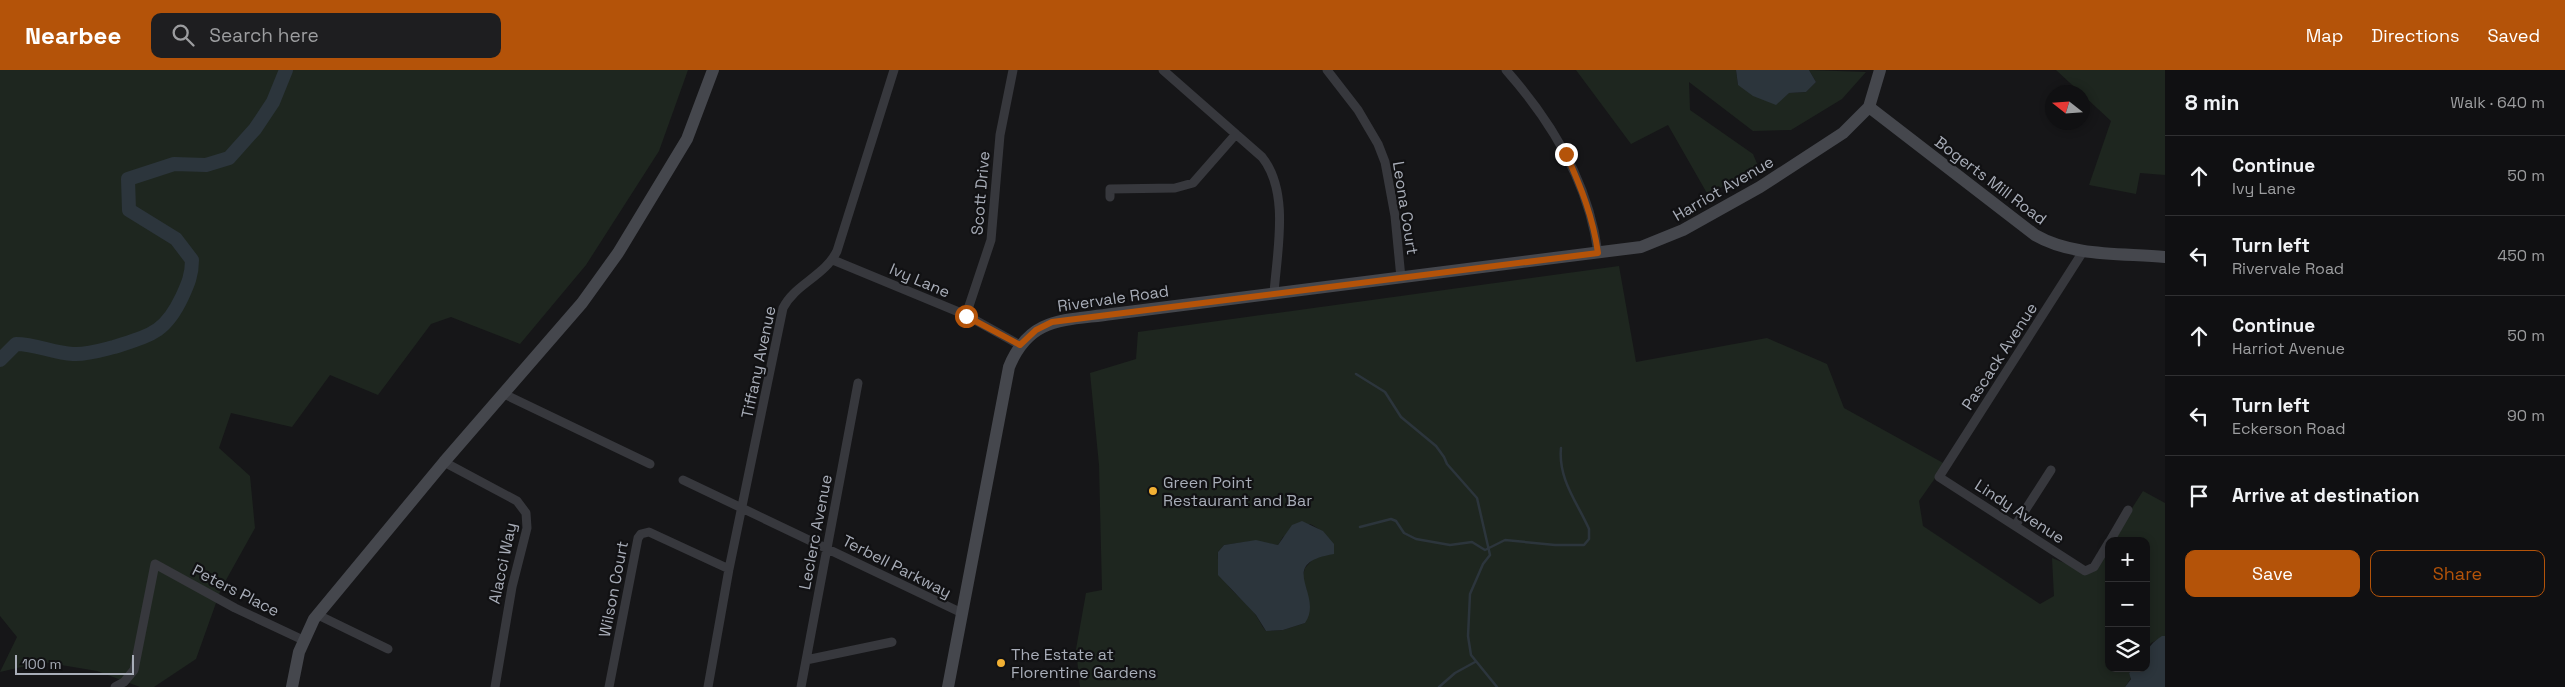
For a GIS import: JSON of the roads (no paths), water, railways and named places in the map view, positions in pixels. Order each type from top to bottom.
[{"type":"street","points":[[292,687],[303,640],[318,615],[444,462],[582,303],[618,253],[687,138],[713,70]]},
{"type":"street","name":"Tiffany Avenue","points":[[708,687],[729,569],[783,308],[791,297],[826,269],[833,260],[894,70]]},
{"type":"street","name":"Scott Drive","points":[[966,316],[991,240],[1000,135],[1013,70]]},
{"type":"street","points":[[1163,70],[1262,157],[1277,183],[1279,203],[1274,293]]},
{"type":"street","name":"Leona Court","points":[[1327,70],[1369,126],[1385,162],[1395,216],[1401,278]]},
{"type":"street","points":[[1506,70],[1538,108],[1566,154],[1587,203],[1595,228],[1598,253]]},
{"type":"street","name":"Harriot Avenue","points":[[1536,261],[1641,247],[1682,230],[1827,145],[1844,133],[1868,107],[1880,70]]},
{"type":"street","name":"Bogerts Mill Road","points":[[1868,107],[2049,244],[2084,250],[2165,256]]},
{"type":"street","points":[[1110,197],[1110,189],[1175,188],[1193,183],[1236,134]]},
{"type":"street","name":"Pascack Avenue","points":[[1939,477],[2084,250]]},
{"type":"street","name":"Ivy Lane","points":[[833,260],[966,316],[1020,345]]},
{"type":"street","name":"Rivervale Road","points":[[948,687],[1007,377],[1020,345],[1036,330],[1052,322],[1536,261]]},
{"type":"street","name":"Leclerc Avenue","points":[[801,687],[858,382]]},
{"type":"street","points":[[504,394],[650,464]]},
{"type":"street","name":"Alacci Way","points":[[444,462],[517,500],[526,513],[527,528],[512,587],[495,687]]},
{"type":"street","points":[[2015,526],[2051,470]]},
{"type":"street","name":"Lindy Avenue","points":[[1939,477],[2085,570],[2094,567],[2105,549]]},
{"type":"street","name":"Terbell Parkway","points":[[683,480],[962,613]]},
{"type":"street","points":[[2112,537],[2128,510]]},
{"type":"street","name":"Wilson Court","points":[[610,687],[638,538],[641,534],[649,532],[729,569]]},
{"type":"street","name":"Peters Place","points":[[115,687],[124,682],[134,670],[155,564],[235,608],[303,640]]},
{"type":"street","points":[[318,615],[388,649]]},
{"type":"street","points":[[806,660],[892,642]]},
{"type":"waterway","points":[[0,360],[16,344],[31,345],[66,353],[83,354],[138,339],[156,331],[163,325],[176,309],[188,284],[192,260],[176,239],[129,210],[128,179],[174,164],[206,165],[229,158],[255,129],[273,102],[286,70]]},
{"type":"waterway","points":[[1356,374],[1385,392],[1401,417],[1436,446],[1447,464],[1477,498],[1490,555],[1483,564],[1470,594],[1468,636],[1471,655],[1497,687]]},
{"type":"waterway","points":[[1360,527],[1391,519],[1396,521],[1404,533],[1416,539],[1450,545],[1472,542],[1485,550],[1505,540],[1555,545],[1584,545],[1589,539],[1589,529],[1565,480],[1562,470],[1561,448]]},
{"type":"waterway","points":[[1439,687],[1455,673],[1475,662]]},
{"type":"place","name":"Green Point Restaurant and Bar","points":[[1153,491]]},
{"type":"place","name":"The Estate at Florentine Gardens","points":[[1001,663]]}]
